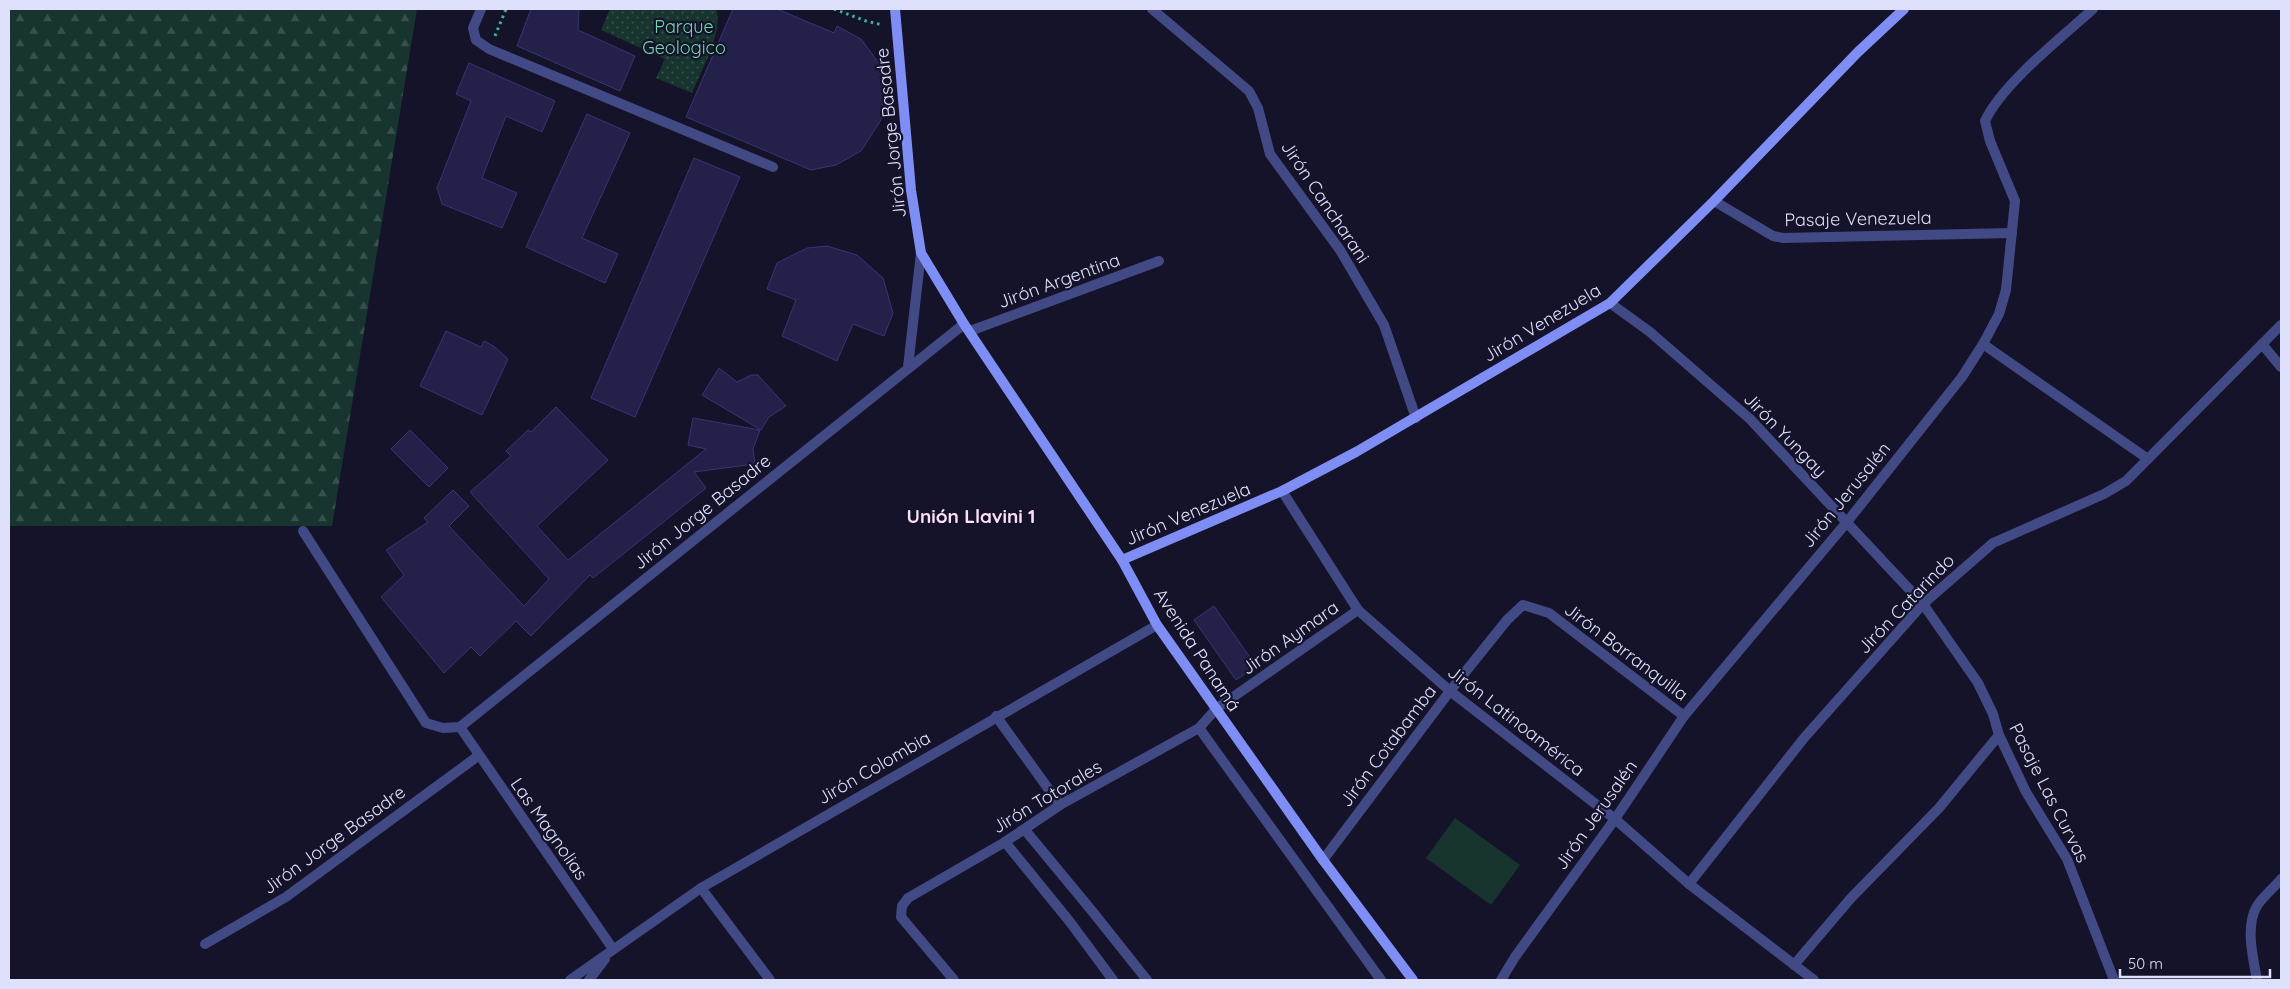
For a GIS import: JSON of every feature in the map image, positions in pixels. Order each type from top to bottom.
[{"type":"street","points":[[481,9],[472,28],[476,40],[490,49],[773,168]]},
{"type":"street","name":"Jirón Jorge Basadre","points":[[895,9],[911,190],[921,253]]},
{"type":"street","name":"Jirón Cancharani","points":[[1152,9],[1248,91],[1258,108],[1270,154],[1340,250],[1384,325],[1416,418]]},
{"type":"street","name":"Jirón Venezuela","points":[[1122,560],[1282,491],[1416,418],[1610,303],[1714,201],[1858,52],[1904,9]]},
{"type":"street","name":"Jirón Jerusalén","points":[[1501,980],[1515,957],[1615,819],[1684,716],[1847,522],[1962,377],[1983,344],[1999,314],[2006,290],[2015,201],[1990,141],[1985,121],[1994,105],[2010,87],[2093,9]]},
{"type":"street","name":"Pasaje Venezuela","points":[[1714,201],[1773,236],[1783,238],[2012,233]]},
{"type":"street","points":[[908,367],[921,253]]},
{"type":"street","name":"Avenida Panamá","points":[[921,253],[967,328],[1122,560],[1157,625],[1323,860],[1413,980]]},
{"type":"street","name":"Jirón Argentina","points":[[967,328],[1159,262]]},
{"type":"street","name":"Jirón Yungay","points":[[1610,303],[1650,332],[1750,419],[1923,604]]},
{"type":"street","name":"Jirón Catarindo","points":[[1689,884],[1804,738],[1923,604],[1992,543],[2104,494],[2126,481],[2281,325]]},
{"type":"street","name":"Jirón Jorge Basadre","points":[[460,727],[908,367],[967,328]]},
{"type":"street","points":[[1983,344],[2148,459]]},
{"type":"street","points":[[2262,344],[2281,367]]},
{"type":"street","name":"Jirón Latinoamérica","points":[[1282,491],[1358,610],[1450,691],[1615,819],[1689,884],[1814,980]]},
{"type":"street","points":[[303,532],[426,723],[442,728],[460,727]]},
{"type":"street","name":"Pasaje Las Curvas","points":[[1923,604],[1978,683],[1993,714],[1999,735],[2026,792],[2067,860],[2114,980]]},
{"type":"street","name":"Jirón Cotabamba","points":[[1323,860],[1450,691],[1514,611],[1523,605],[1548,613]]},
{"type":"street","name":"Jirón Aymara","points":[[1216,709],[1358,610]]},
{"type":"street","name":"Jirón Barranquilla","points":[[1548,613],[1684,716]]},
{"type":"street","name":"Jirón Colombia","points":[[570,980],[701,888],[996,716],[1157,625]]},
{"type":"street","name":"Jirón Totorales","points":[[954,980],[901,917],[902,906],[908,898],[1005,842],[1060,805],[1199,728],[1216,709]]},
{"type":"street","points":[[996,716],[1060,805]]},
{"type":"street","name":"Las Magnolias","points":[[460,727],[478,756],[613,949]]},
{"type":"street","points":[[1199,728],[1381,980]]},
{"type":"street","points":[[1794,965],[1851,898],[1939,808],[1999,735]]},
{"type":"street","name":"Jirón Jorge Basadre","points":[[205,944],[286,897],[478,756]]},
{"type":"street","points":[[1024,830],[1147,980]]},
{"type":"street","points":[[1005,842],[1070,922],[1112,980]]},
{"type":"street","points":[[2257,980],[2251,937],[2252,921],[2257,906],[2281,879]]},
{"type":"street","points":[[701,888],[770,980]]},
{"type":"street","name":"Jirón Colombia","points":[[588,980],[613,949]]},
{"type":"path","points":[[490,49],[506,9]]},
{"type":"path","points":[[834,9],[866,21],[897,28]]},
{"type":"green space","points":[[9,9],[417,9],[332,526],[9,526]]},
{"type":"green space","name":"Parque Geologico","points":[[610,9],[716,9],[718,18],[714,39],[706,63],[692,93],[656,78],[665,59],[601,30]]},
{"type":"green space","points":[[1455,818],[1520,865],[1491,905],[1426,858]]},
{"type":"building","points":[[531,9],[579,9],[578,30],[635,56],[620,91],[517,46]]},
{"type":"building","points":[[733,9],[777,9],[834,33],[837,26],[861,39],[878,62],[884,94],[881,120],[861,151],[836,165],[811,170],[686,117]]},
{"type":"building","points":[[469,63],[555,101],[542,132],[506,116],[482,178],[517,193],[502,228],[442,204],[437,188],[471,101],[456,94]]},
{"type":"building","points":[[587,114],[630,133],[582,238],[618,254],[605,283],[526,247]]},
{"type":"building","points":[[694,158],[740,177],[635,417],[591,398]]},
{"type":"building","points":[[827,246],[857,255],[883,278],[893,313],[884,336],[853,324],[837,361],[782,336],[796,300],[767,289],[777,263],[807,248]]},
{"type":"building","points":[[446,331],[481,347],[484,341],[495,347],[508,359],[482,415],[420,386]]},
{"type":"building","points":[[719,368],[737,382],[751,375],[758,375],[786,406],[769,417],[761,430],[702,395]]},
{"type":"building","points":[[556,407],[608,460],[537,526],[568,560],[706,449],[688,445],[693,418],[760,430],[753,449],[755,464],[694,472],[706,488],[593,578],[590,575],[531,636],[516,621],[480,656],[471,647],[444,673],[381,597],[404,575],[386,550],[428,522],[424,518],[453,490],[469,506],[449,526],[524,606],[549,579],[470,492],[511,456],[506,451],[528,430],[531,432]]},
{"type":"building","points":[[410,430],[448,468],[429,487],[391,449]]},
{"type":"building","points":[[1214,606],[1256,666],[1236,680],[1194,620]]},
{"type":"district","name":"Unión Llavini 1","points":[[971,516]]}]
